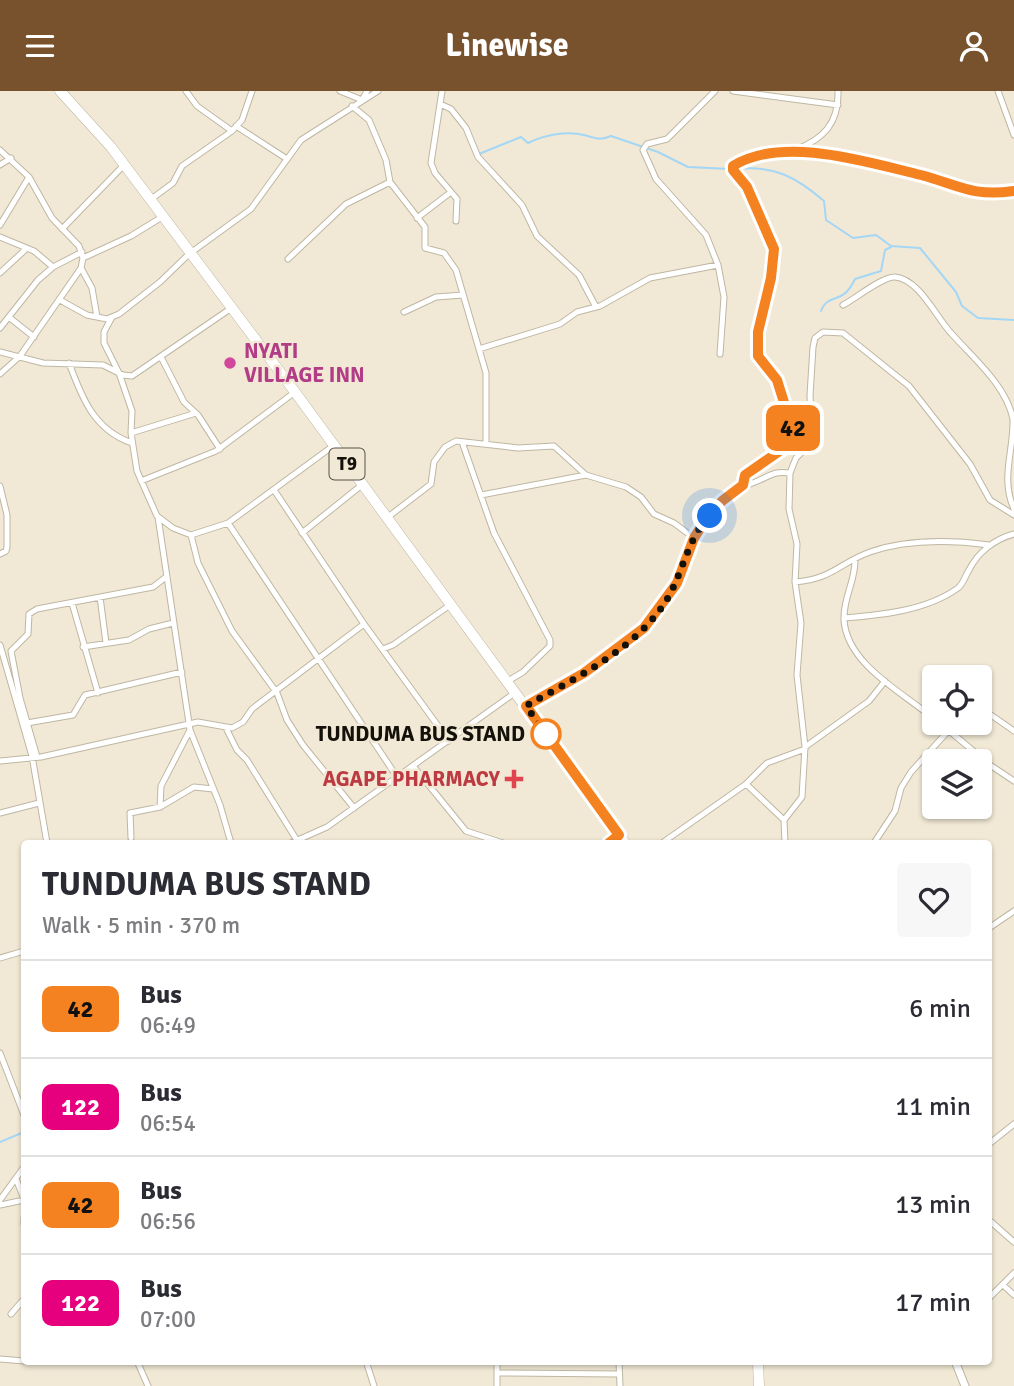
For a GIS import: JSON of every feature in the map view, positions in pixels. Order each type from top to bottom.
[{"type":"highway","name":"T9","points":[[60,91],[93,124],[295,392],[622,839]]},
{"type":"highway","points":[[758,1365],[759,1386]]},
{"type":"street","points":[[186,91],[197,106],[287,159]]},
{"type":"street","points":[[150,200],[173,183],[182,166],[234,129],[251,101],[252,91]]},
{"type":"street","points":[[340,91],[362,100]]},
{"type":"street","points":[[362,100],[367,91]]},
{"type":"street","points":[[230,840],[190,727],[158,516],[141,481],[132,443],[132,411],[119,373],[104,344],[104,332],[112,317],[147,293],[189,254],[251,209],[301,140],[378,91]]},
{"type":"street","points":[[442,91],[432,163],[435,173],[458,207],[456,221]]},
{"type":"street","points":[[715,91],[667,139],[647,144],[643,150],[656,179],[706,235],[718,265],[724,297],[720,354]]},
{"type":"street","points":[[733,91],[838,105]]},
{"type":"street","points":[[792,151],[815,142],[830,128],[838,105],[838,91]]},
{"type":"street","points":[[998,91],[1014,135]]},
{"type":"street","points":[[440,104],[450,109],[466,128],[478,157],[522,205],[537,236],[579,275],[596,307]]},
{"type":"street","points":[[352,106],[369,120],[374,128],[390,182],[425,227],[425,249],[444,253],[450,259],[486,373],[486,443]]},
{"type":"street","points":[[815,142],[816,154]]},
{"type":"street","points":[[0,150],[29,177],[52,218],[83,255],[81,268],[60,300],[20,356],[0,374]]},
{"type":"street","points":[[743,485],[745,475],[787,446],[793,431],[777,380],[758,356],[758,332],[771,278],[774,249],[747,187],[732,168],[768,151],[792,151],[923,176],[976,193],[1014,191]]},
{"type":"street","points":[[0,165],[10,158]]},
{"type":"street","points":[[62,229],[124,165]]},
{"type":"street","points":[[0,225],[29,177]]},
{"type":"street","points":[[288,259],[346,204],[390,182]]},
{"type":"street","points":[[418,218],[450,192]]},
{"type":"street","points":[[0,328],[29,289],[53,267],[131,236],[162,216]]},
{"type":"street","points":[[0,237],[46,259],[53,267]]},
{"type":"street","points":[[0,273],[26,249]]},
{"type":"street","points":[[479,349],[560,324],[583,309],[596,307],[650,278],[718,265]]},
{"type":"street","points":[[81,268],[92,288],[97,317]]},
{"type":"street","points":[[843,305],[889,277],[900,278],[926,301],[950,333],[981,364],[1013,419],[1014,445],[1007,493],[1014,509]]},
{"type":"street","points":[[404,312],[436,297],[463,295]]},
{"type":"street","points":[[60,300],[97,317],[112,317]]},
{"type":"street","points":[[0,352],[43,362],[103,365],[132,376],[230,309]]},
{"type":"street","points":[[10,318],[34,337]]},
{"type":"street","points":[[785,840],[784,820],[802,797],[805,748],[796,656],[801,623],[795,582],[797,544],[789,509],[790,474],[796,458],[807,447],[812,436],[810,395],[813,347],[819,334],[832,330],[858,342],[909,386],[965,456],[990,500],[1014,515]]},
{"type":"street","points":[[161,358],[184,402],[196,413],[220,449]]},
{"type":"street","points":[[69,362],[83,402],[99,423],[115,436],[132,443]]},
{"type":"street","points":[[141,481],[201,460],[220,449],[295,392]]},
{"type":"street","points":[[131,433],[196,413]]},
{"type":"street","points":[[462,442],[494,533],[551,643],[523,672],[508,681]]},
{"type":"street","points":[[388,517],[430,484],[434,462],[445,447],[462,442],[518,448],[554,446],[586,475]]},
{"type":"street","points":[[158,516],[173,529],[191,534],[228,523],[333,446]]},
{"type":"street","points":[[526,706],[584,673],[644,628],[677,583],[694,538],[722,501],[743,485],[758,481],[768,473],[790,474]]},
{"type":"street","points":[[481,495],[586,475],[616,482],[632,490],[641,496],[654,514],[674,523],[694,538]]},
{"type":"street","points":[[302,533],[363,484]]},
{"type":"street","points":[[0,486],[6,515],[7,547],[6,551],[0,554]]},
{"type":"street","points":[[274,490],[364,624],[449,741]]},
{"type":"street","points":[[228,523],[397,777]]},
{"type":"street","points":[[191,534],[198,563],[223,614],[276,693],[287,720],[303,745],[354,808]]},
{"type":"street","points":[[844,618],[924,605],[962,583],[970,568],[989,545],[1014,534]]},
{"type":"street","points":[[795,582],[819,579],[868,553],[913,543],[970,542],[989,545]]},
{"type":"street","points":[[855,561],[855,573],[846,595],[846,632],[856,650],[885,681],[922,710]]},
{"type":"street","points":[[46,840],[34,756],[11,651],[28,634],[32,612],[153,587],[166,577]]},
{"type":"street","points":[[100,597],[106,643]]},
{"type":"street","points":[[72,603],[83,647],[89,655],[99,693]]},
{"type":"street","points":[[383,649],[450,605]]},
{"type":"street","points":[[83,647],[130,641],[149,629],[173,623]]},
{"type":"street","points":[[0,761],[190,727],[202,722],[227,730],[243,722],[252,709],[364,624]]},
{"type":"street","points":[[0,645],[34,756]]},
{"type":"street","points":[[27,723],[66,719],[77,712],[81,697],[182,672]]},
{"type":"street","points":[[666,840],[746,784],[767,763],[805,748],[869,701],[885,681]]},
{"type":"street","points":[[302,840],[316,834],[414,767],[516,692]]},
{"type":"street","points":[[992,716],[1014,731]]},
{"type":"street","points":[[160,807],[161,786],[190,727]]},
{"type":"street","points":[[227,730],[237,750],[247,760],[297,840]]},
{"type":"street","points":[[876,840],[895,811],[901,789],[911,772],[944,735]]},
{"type":"street","points":[[955,735],[990,765],[1014,781]]},
{"type":"street","points":[[414,767],[466,831],[494,840]]},
{"type":"street","points":[[746,784],[784,820]]},
{"type":"street","points":[[131,838],[130,813],[160,807],[194,787],[213,789]]},
{"type":"street","points":[[0,813],[39,803]]},
{"type":"street","points":[[992,926],[1014,911]]},
{"type":"street","points":[[0,958],[21,952]]},
{"type":"street","points":[[0,1053],[21,1106]]},
{"type":"street","points":[[992,1142],[1014,1124]]},
{"type":"street","points":[[0,1199],[21,1172]]},
{"type":"street","points":[[16,1179],[21,1193]]},
{"type":"street","points":[[0,1205],[21,1202]]},
{"type":"street","points":[[992,1223],[1014,1243]]},
{"type":"street","points":[[992,1295],[1014,1273]]},
{"type":"street","points":[[1003,1285],[1014,1295]]},
{"type":"street","points":[[11,1314],[21,1302]]},
{"type":"street","points":[[0,1359],[21,1361]]},
{"type":"street","points":[[139,1365],[148,1386]]},
{"type":"street","points":[[367,1365],[374,1386]]},
{"type":"street","points":[[497,1365],[497,1386]]},
{"type":"street","points":[[619,1365],[620,1386]]},
{"type":"street","points":[[957,1365],[965,1386]]},
{"type":"street","points":[[498,1373],[619,1374]]},
{"type":"waterway","points":[[479,154],[521,137],[528,143],[547,136],[570,133],[598,139],[611,136],[658,152],[688,167],[730,169]]},
{"type":"waterway","points":[[736,169],[762,169],[794,179],[824,201],[826,220],[853,238],[876,235],[891,246],[920,248],[956,292],[962,306],[978,318],[1014,320]]},
{"type":"waterway","points":[[821,311],[828,301],[845,293],[855,279],[881,271],[885,250],[891,247]]},
{"type":"waterway","points":[[0,1142],[21,1133]]},
{"type":"bus line","name":"42","points":[[613,840],[619,835],[526,706],[603,661],[644,628],[665,604],[677,583],[694,538],[706,519],[732,491],[743,485],[745,475],[769,460],[791,441],[791,418],[777,380],[758,356],[758,332],[771,278],[774,249],[754,201],[741,178],[732,169],[733,166],[768,151],[792,151],[923,176],[976,193],[1014,191]]},
{"type":"place","name":"NYATI VILLAGE INN","points":[[230,363]]},
{"type":"place","name":"TUNDUMA BUS STAND","points":[[546,734]]},
{"type":"place","name":"AGAPE PHARMACY","points":[[514,779]]},
{"type":"route","points":[[546,734],[526,706],[603,661],[644,628],[665,604],[682,573],[694,538],[710,516]]}]
